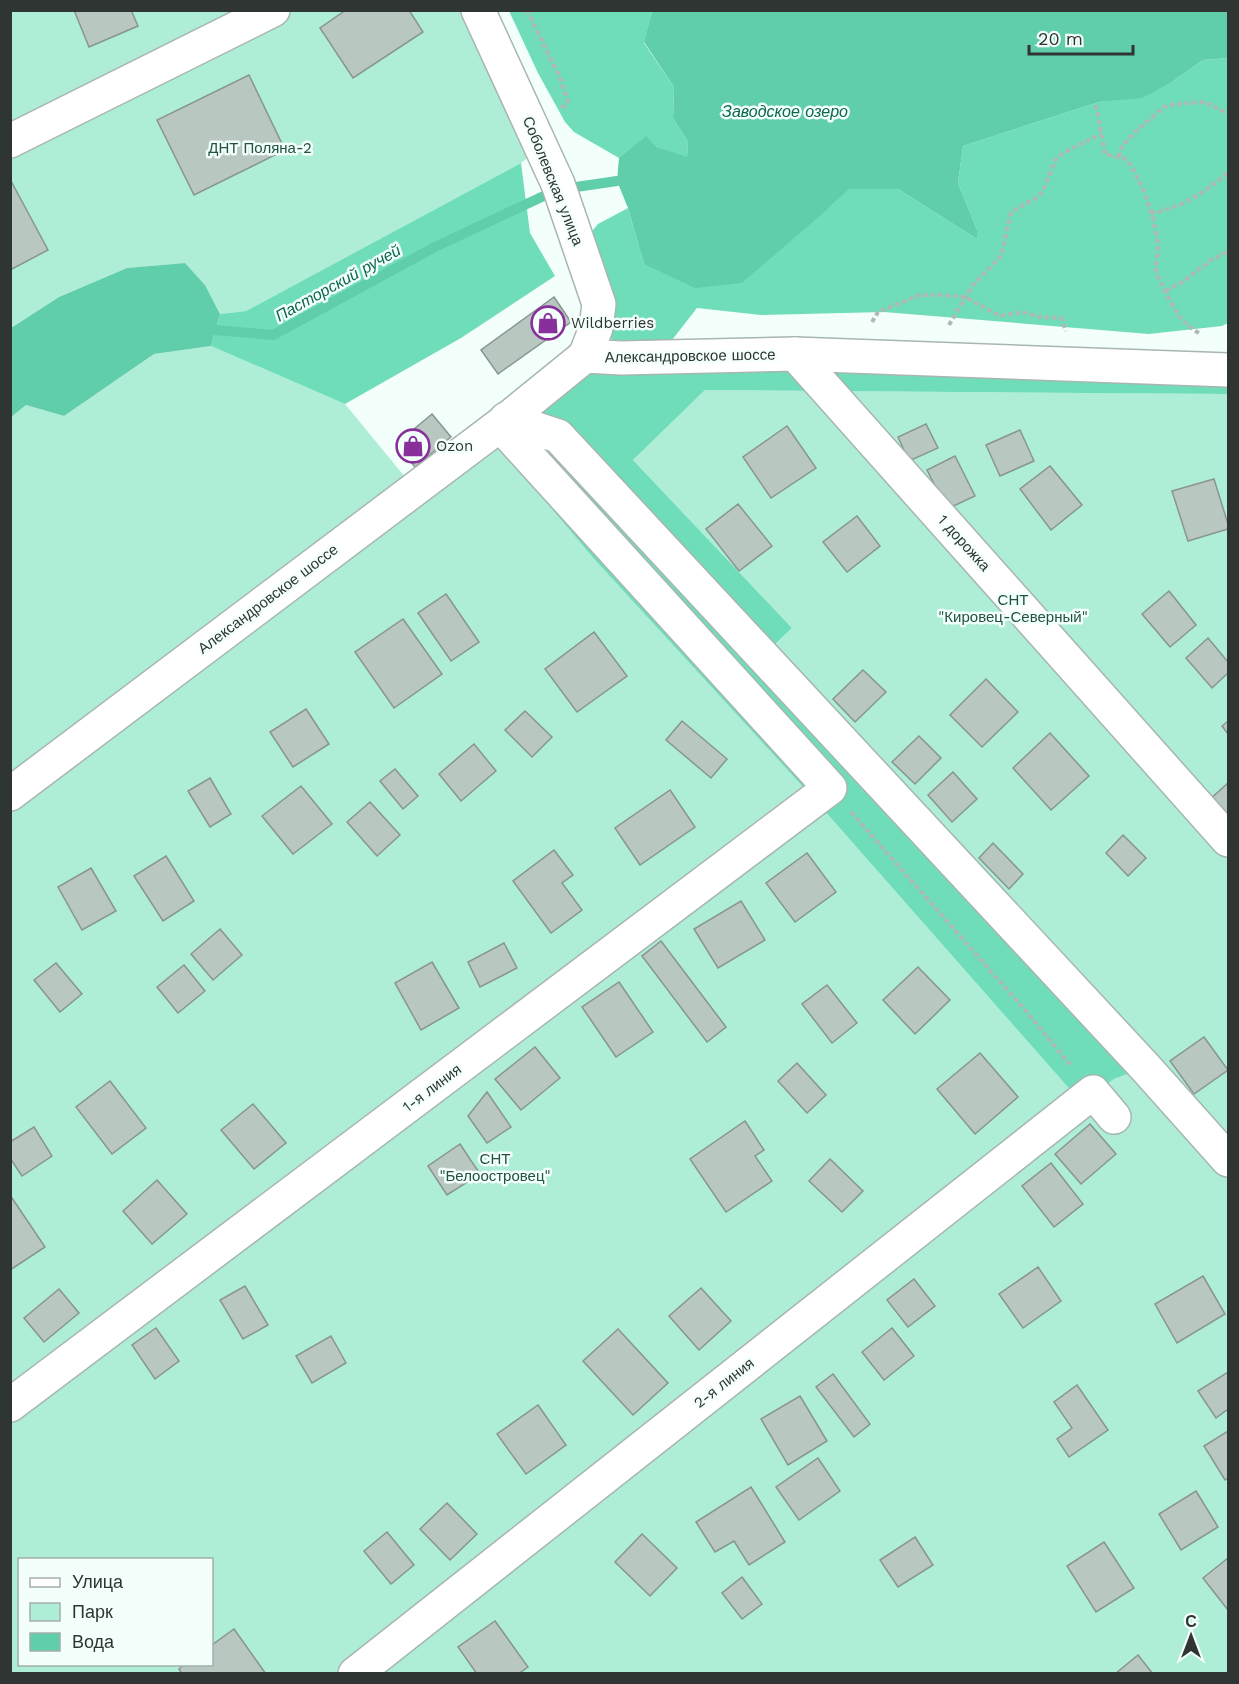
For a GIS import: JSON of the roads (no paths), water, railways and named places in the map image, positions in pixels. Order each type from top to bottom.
[{"type":"street","points":[[10,141],[273,10]]},
{"type":"street","name":"Соболевская улица","points":[[478,10],[558,184],[599,304],[596,328],[585,356]]},
{"type":"street","name":"Александровское шоссе","points":[[10,794],[503,422],[585,356],[621,358],[795,354],[1228,370]]},
{"type":"street","name":"1 дорожка","points":[[795,354],[1228,840]]},
{"type":"street","points":[[503,422],[558,436],[1145,1067],[1228,1160]]},
{"type":"street","name":"1-я линия","points":[[10,1405],[820,778],[503,422]]},
{"type":"street","name":"2-я линия","points":[[355,1674],[1103,1104]]},
{"type":"water","name":"Заводское озеро","points":[[652,11],[1228,11],[1228,58],[1203,60],[1169,84],[1142,98],[1099,102],[963,146],[958,183],[977,230],[977,239],[898,189],[849,189],[742,283],[695,288],[644,264],[628,208],[617,181],[619,158],[646,136],[657,147],[687,157],[688,142],[673,118],[674,87],[644,42]]},
{"type":"water","points":[[185,263],[205,285],[220,314],[211,346],[154,354],[64,416],[26,405],[11,417],[11,328],[59,297],[127,268]]},
{"type":"waterway","name":"Пасторский ручей","points":[[576,187],[617,181]]},
{"type":"waterway","name":"Пасторский ручей","points":[[202,329],[273,335],[435,247],[548,194]]},
{"type":"place","name":"Wildberries","points":[[548,323]]},
{"type":"place","name":"Ozon","points":[[413,446]]},
{"type":"park label","name":"ДНТ Поляна-2","points":[[260,148]]},
{"type":"park label","name":"СНТ \"Кировец-Северный\"","points":[[1013,608]]},
{"type":"park label","name":"СНТ \"Белоостровец\"","points":[[495,1168]]}]
